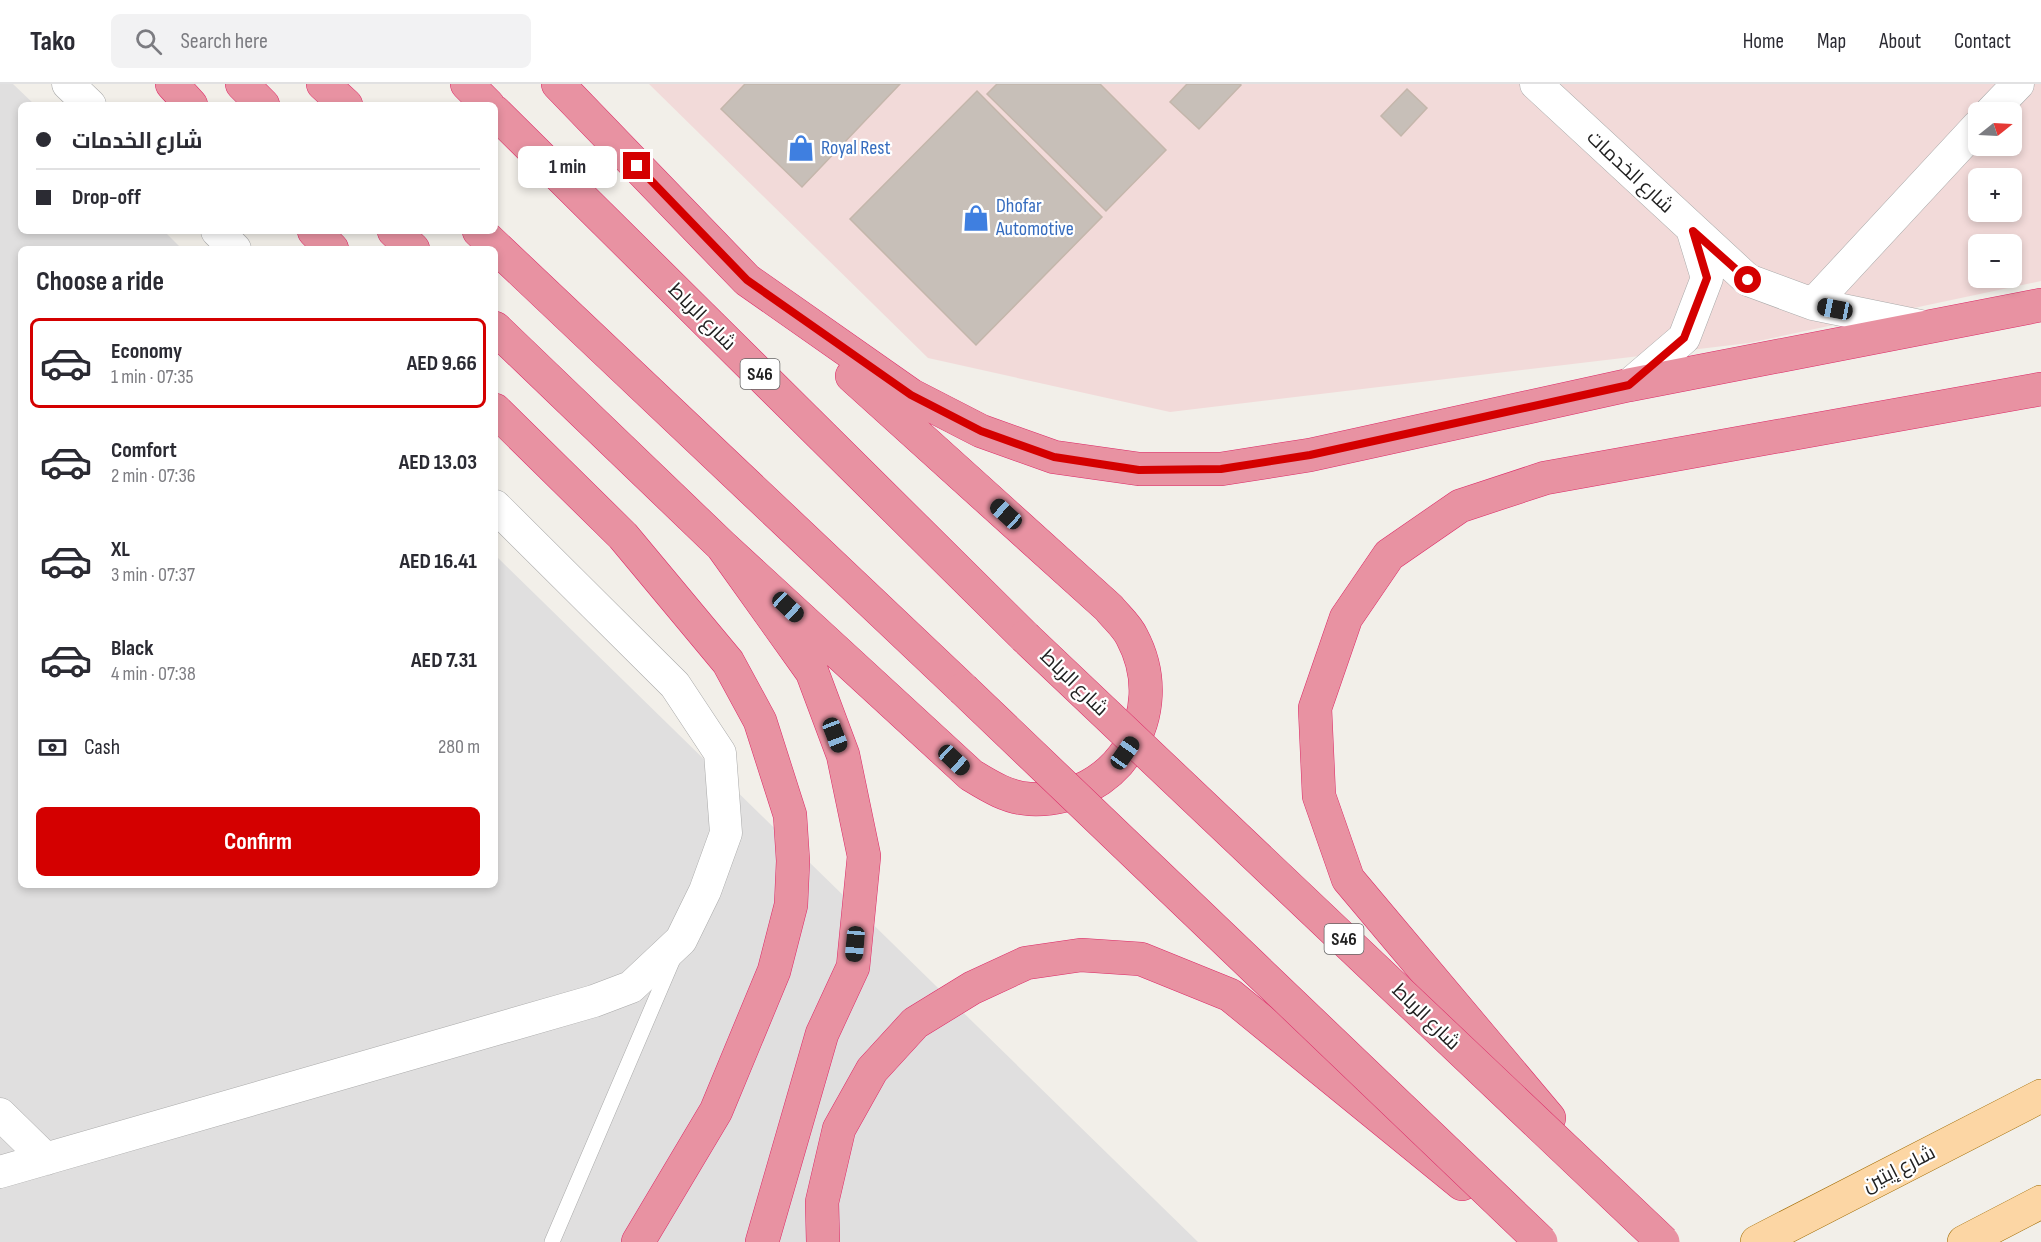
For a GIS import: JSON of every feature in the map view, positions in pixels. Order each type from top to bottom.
[{"type":"highway","points":[[172,84],[188,102]]},
{"type":"highway","points":[[242,84],[261,102]]},
{"type":"highway","points":[[323,84],[343,102]]},
{"type":"highway","points":[[467,84],[485,102]]},
{"type":"highway","points":[[498,331],[722,546],[971,776],[998,792],[1028,799],[1060,797],[1089,787],[1115,768],[1136,739],[1146,705],[1144,669],[1132,636],[1109,608],[747,280],[558,84]]},
{"type":"highway","name":"شارع الرباط","points":[[498,115],[1025,637],[1664,1242]]},
{"type":"highway","points":[[317,234],[330,246]]},
{"type":"highway","points":[[397,234],[410,246]]},
{"type":"highway","points":[[482,234],[495,246]]},
{"type":"highway","points":[[498,249],[963,689],[1541,1242]]},
{"type":"highway","points":[[747,280],[911,395],[981,431],[1054,457],[1139,470],[1221,469],[1310,455],[1629,385],[2041,305]]},
{"type":"highway","points":[[1613,1195],[1348,879],[1319,796],[1315,708],[1346,618],[1389,555],[1460,506],[1545,478],[2041,389]]},
{"type":"highway","points":[[498,413],[623,536],[728,662],[760,722],[790,815],[793,861],[791,905],[774,971],[716,1111],[638,1242]]},
{"type":"highway","points":[[722,546],[812,672],[843,755],[864,856],[853,967],[822,1034],[762,1242]]},
{"type":"highway","points":[[823,1242],[822,1202],[839,1129],[872,1070],[915,1023],[972,988],[1026,963],[1081,955],[1141,959],[1230,995],[1533,1242]]},
{"type":"main road","name":"شارع إيتين","points":[[1757,1242],[2041,1096]]},
{"type":"main road","points":[[1964,1242],[2041,1202]]},
{"type":"street","points":[[68,84],[87,102]]},
{"type":"street","name":"شارع الخدمات","points":[[1536,84],[1748,280],[1812,304],[1926,327]]},
{"type":"street","points":[[2001,102],[2018,84]]},
{"type":"street","points":[[1812,304],[1968,137]]},
{"type":"street","points":[[1629,385],[1684,338],[1707,278],[1693,231]]},
{"type":"street","points":[[220,234],[232,246]]},
{"type":"street","points":[[0,1172],[594,1001],[631,987],[681,940],[705,891],[726,833],[720,753],[675,685],[498,509]]},
{"type":"street","points":[[0,1114],[46,1159]]},
{"type":"lane","points":[[552,1242],[681,940]]},
{"type":"shaded area","points":[[0,84],[13,84],[32,102],[18,102],[18,234],[167,234],[179,246],[18,246],[18,888],[498,888],[498,558],[1198,1242],[0,1242]]},
{"type":"shaded area","points":[[649,84],[2041,84],[2041,281],[2022,285],[2022,234],[1968,234],[1968,288],[2008,288],[1749,343],[1170,412],[928,358]]},
{"type":"building","name":"Royal Rest","points":[[745,84],[900,84],[802,187],[721,109]]},
{"type":"building","points":[[997,84],[1100,84],[1166,150],[1106,211],[987,94]]},
{"type":"building","points":[[1187,84],[1241,85],[1199,129],[1170,102]]},
{"type":"building","points":[[1407,89],[1427,108],[1401,136],[1381,116]]},
{"type":"building","name":"Dhofar Automotive","points":[[977,91],[1102,217],[976,345],[850,219]]},
{"type":"place","name":"Royal Rest","points":[[801,148]]},
{"type":"place","name":"Dhofar Automotive","points":[[976,218]]},
{"type":"route","points":[[637,166],[747,280],[911,395],[981,431],[1054,457],[1139,470],[1221,469],[1310,455],[1629,385],[1684,338],[1707,278],[1693,231],[1748,280]]}]
